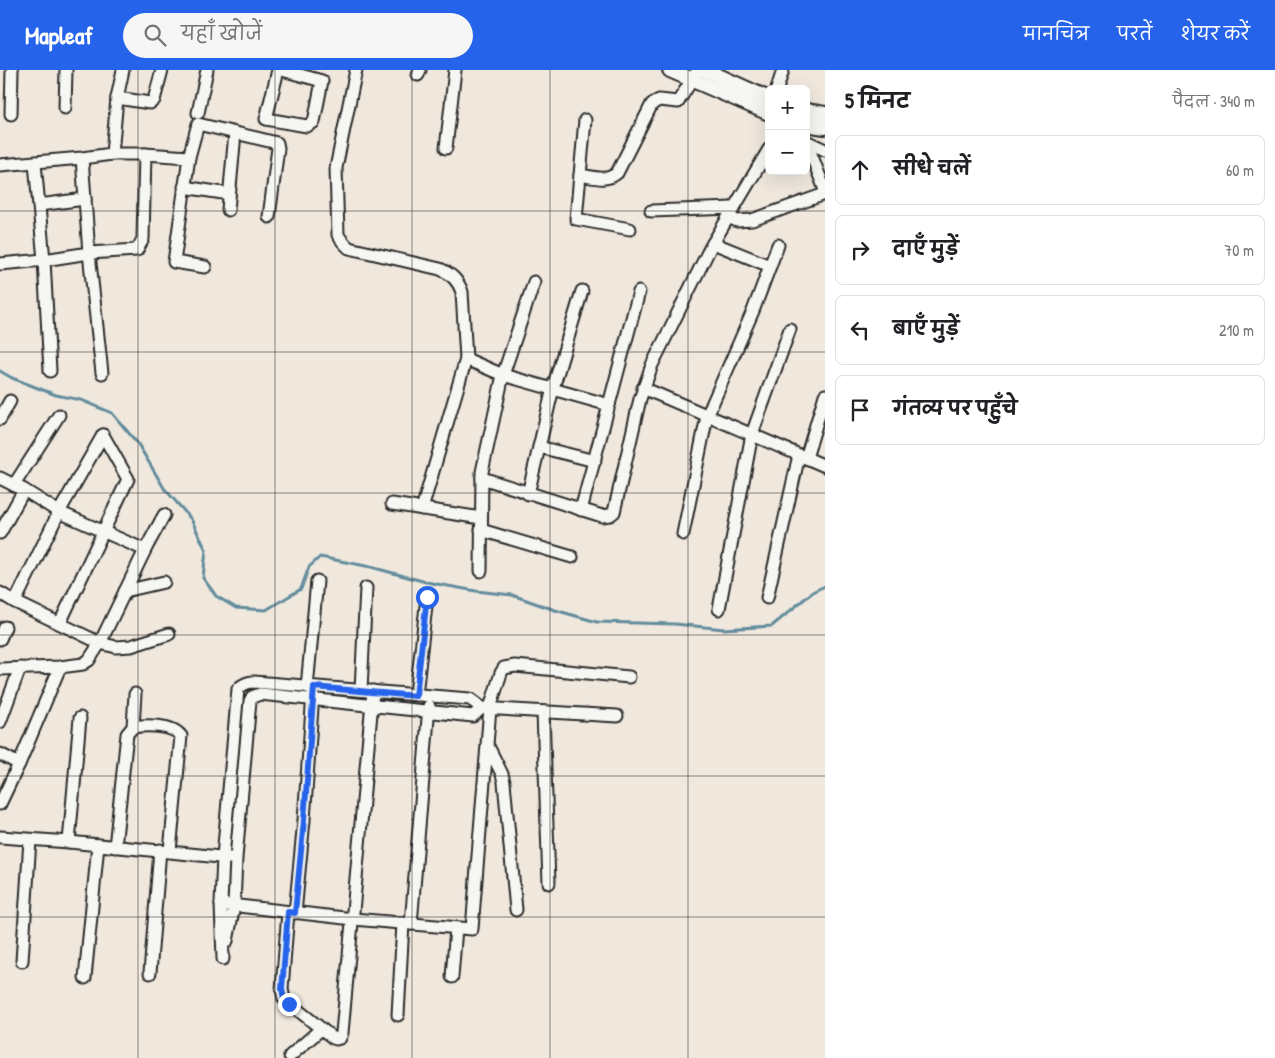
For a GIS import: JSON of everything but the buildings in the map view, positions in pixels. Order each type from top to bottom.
[{"type":"street","points":[[11,114],[12,70]]},
{"type":"street","points":[[65,108],[66,70]]},
{"type":"street","points":[[112,154],[117,98],[123,70]]},
{"type":"street","points":[[117,98],[150,103],[154,100],[162,70]]},
{"type":"street","points":[[198,114],[207,70]]},
{"type":"street","points":[[278,70],[266,119],[307,126],[314,122],[322,81],[311,74],[282,70]]},
{"type":"street","points":[[356,70],[336,168],[338,235],[342,242],[350,248],[440,269],[459,283],[462,292],[466,359],[422,508]]},
{"type":"street","points":[[446,148],[455,70]]},
{"type":"street","points":[[670,70],[713,76],[765,106]]},
{"type":"street","points":[[778,85],[784,70]]},
{"type":"street","points":[[580,175],[606,179],[614,176],[652,104],[659,100],[678,102],[695,75]]},
{"type":"street","points":[[810,112],[825,114]]},
{"type":"street","points":[[585,120],[576,219],[630,229]]},
{"type":"street","points":[[205,267],[174,262],[189,157],[198,124],[274,142],[278,145],[269,217]]},
{"type":"street","points":[[810,125],[825,127]]},
{"type":"street","points":[[228,210],[235,133]]},
{"type":"street","points":[[810,143],[825,150]]},
{"type":"street","points":[[810,151],[825,190]]},
{"type":"street","points":[[0,165],[112,154],[189,157]]},
{"type":"street","points":[[0,264],[44,260],[90,252],[137,250],[143,239],[145,154]]},
{"type":"street","points":[[482,478],[606,517],[614,512],[643,388],[652,365],[713,243],[765,156]]},
{"type":"street","points":[[82,158],[102,372]]},
{"type":"street","points":[[35,163],[44,260],[50,371]]},
{"type":"street","points":[[184,187],[229,194]]},
{"type":"street","points":[[730,213],[737,222],[752,220],[825,194]]},
{"type":"street","points":[[39,205],[85,199]]},
{"type":"street","points":[[651,211],[730,213]]},
{"type":"street","points":[[713,243],[770,266]]},
{"type":"street","points":[[682,534],[708,416],[753,311],[778,245]]},
{"type":"street","points":[[481,571],[482,478],[503,375],[534,282]]},
{"type":"street","points":[[528,494],[553,388],[582,291]]},
{"type":"street","points":[[582,510],[639,292]]},
{"type":"street","points":[[719,609],[752,434],[790,329]]},
{"type":"street","points":[[466,359],[503,375],[609,405]]},
{"type":"street","points":[[643,388],[825,466]]},
{"type":"street","points":[[767,598],[803,456],[825,395]]},
{"type":"street","points":[[0,419],[10,401]]},
{"type":"street","points":[[0,533],[19,487],[59,415]]},
{"type":"street","points":[[15,602],[60,512],[103,435],[128,479],[60,623]]},
{"type":"street","points":[[540,447],[594,461]]},
{"type":"street","points":[[0,478],[19,487],[60,512],[145,550]]},
{"type":"street","points":[[392,504],[481,518]]},
{"type":"street","points":[[0,669],[74,666],[89,660],[100,643],[164,515]]},
{"type":"street","points":[[481,530],[572,558]]},
{"type":"street","points":[[317,581],[310,687],[312,701],[304,820],[282,994],[289,1004],[336,1039],[340,1038],[342,1033],[372,706],[367,691],[366,588]]},
{"type":"street","points":[[125,590],[164,582]]},
{"type":"street","points":[[0,593],[100,643],[116,647],[169,634]]},
{"type":"street","points":[[416,696],[427,597]]},
{"type":"street","points":[[0,639],[5,627]]},
{"type":"street","points":[[0,804],[60,667]]},
{"type":"street","points":[[221,904],[291,913],[472,929],[487,746],[486,708],[501,672],[504,668],[508,667],[629,677]]},
{"type":"street","points":[[0,722],[20,668]]},
{"type":"street","points":[[486,708],[473,716],[312,701],[260,694],[252,697],[250,701],[236,858],[234,906],[223,959],[221,904],[223,857],[238,689],[242,685],[254,682],[470,699],[486,708],[617,716]]},
{"type":"street","points":[[242,685],[252,697]]},
{"type":"street","points":[[115,847],[127,734],[133,727],[135,694]]},
{"type":"street","points":[[398,1015],[430,697]]},
{"type":"street","points":[[543,712],[549,883]]},
{"type":"street","points":[[69,842],[80,718]]},
{"type":"street","points":[[133,727],[152,726],[172,730],[181,736],[150,973]]},
{"type":"street","points":[[487,746],[502,774],[504,782],[516,910]]},
{"type":"street","points":[[0,754],[19,764]]},
{"type":"street","points":[[0,837],[236,858]]},
{"type":"street","points":[[22,961],[30,840]]},
{"type":"street","points":[[85,978],[98,845]]},
{"type":"street","points":[[452,977],[456,928]]},
{"type":"street","points":[[290,1056],[321,1029]]},
{"type":"waterway","points":[[0,371],[12,378],[56,395],[81,400],[112,413],[138,444],[164,488],[191,519],[206,550],[203,578],[216,596],[236,608],[266,610],[301,589],[309,567],[320,557],[371,567],[426,582],[512,595],[597,622],[675,624],[724,629],[772,626],[814,591],[825,586]]},
{"type":"route","points":[[289,1004],[282,994],[288,912],[295,913],[314,687],[416,696],[427,597]]}]
